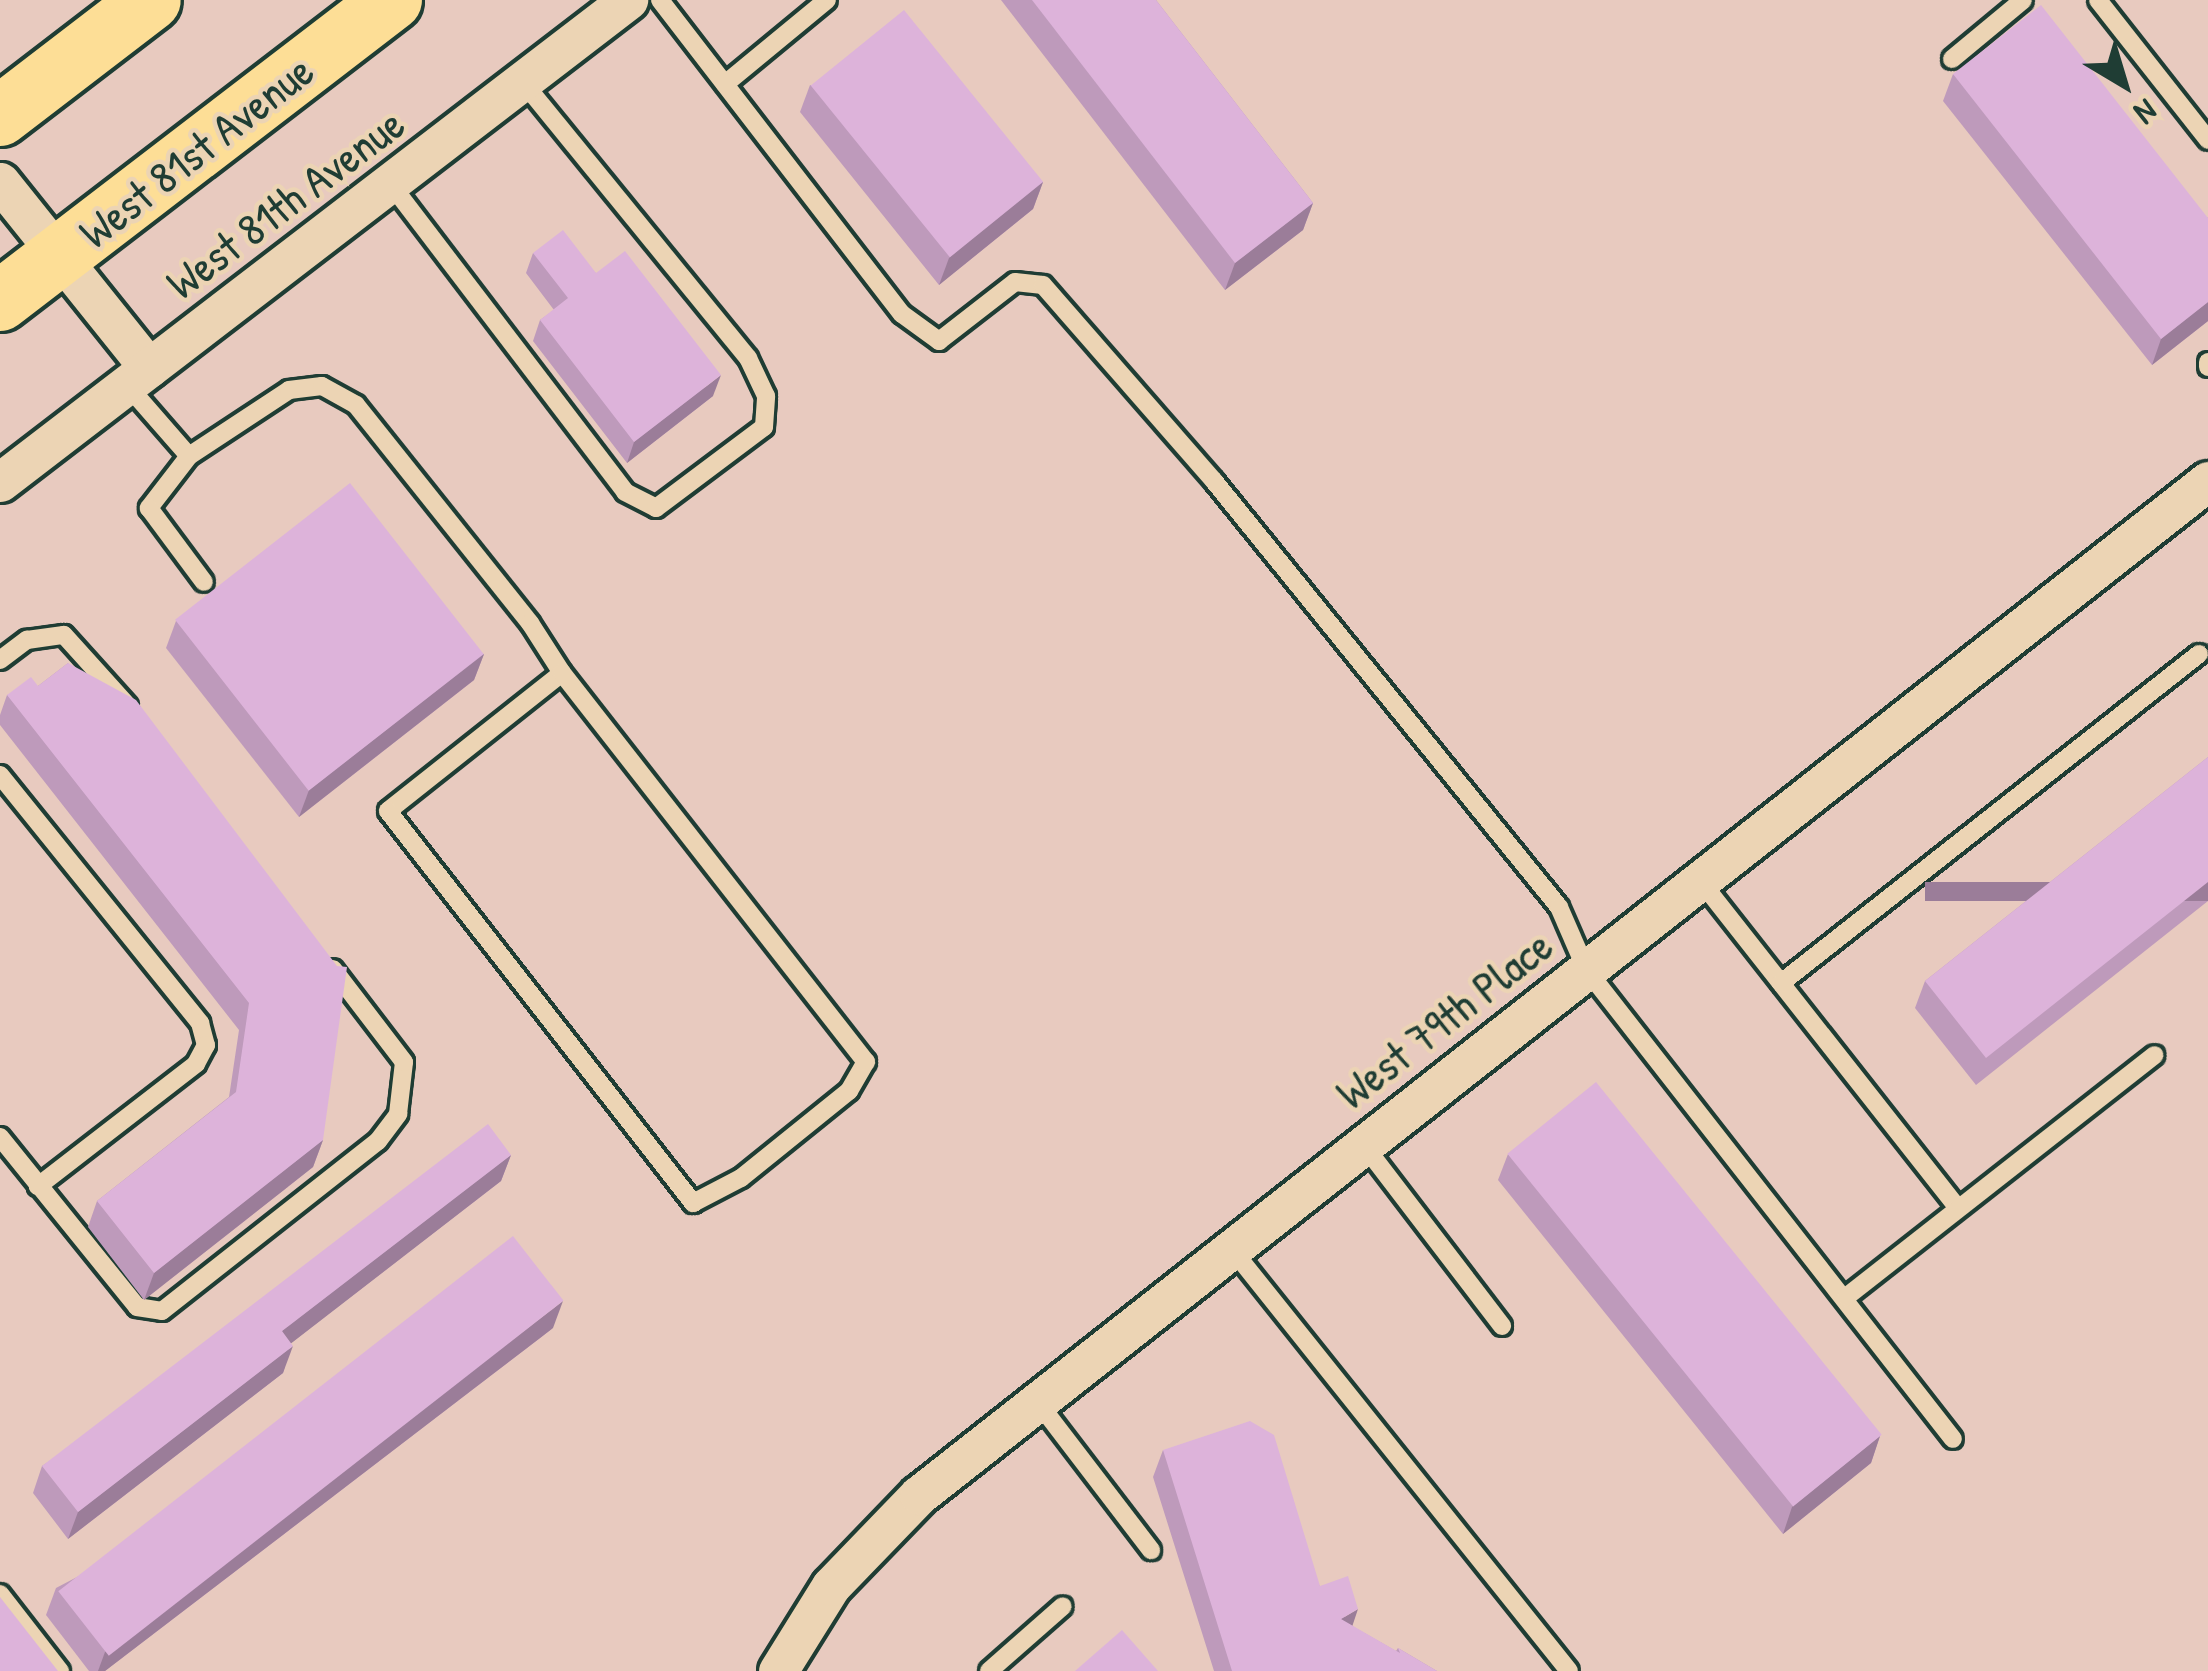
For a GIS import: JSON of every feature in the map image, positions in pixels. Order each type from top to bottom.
[{"type":"main road","points":[[0,116],[151,0]]},
{"type":"main road","name":"West 81st Avenue","points":[[0,301],[392,0]]},
{"type":"street","name":"West 81th Avenue","points":[[0,482],[628,0]]},
{"type":"street","points":[[0,182],[59,256],[138,376]]},
{"type":"street","name":"West 79th Place","points":[[778,1671],[859,1555],[1036,1401],[2208,481]]},
{"type":"lane","points":[[660,0],[902,314],[939,340],[1015,282],[1043,286],[1214,481],[1559,907],[1586,969],[1953,1439]]},
{"type":"lane","points":[[725,83],[827,0]]},
{"type":"lane","points":[[1952,59],[2023,0]]},
{"type":"lane","points":[[2098,0],[2205,129]]},
{"type":"lane","points":[[390,183],[625,492],[656,508],[764,427],[766,396],[748,358],[523,82]]},
{"type":"lane","points":[[138,376],[189,456]]},
{"type":"lane","points":[[204,582],[149,508],[189,456],[290,390],[322,386],[356,405],[866,1062],[849,1091],[741,1178],[693,1203],[388,811],[562,673]]},
{"type":"lane","points":[[0,660],[27,640],[64,635],[149,733]]},
{"type":"lane","points":[[1781,983],[2199,655]]},
{"type":"lane","points":[[0,775],[200,1023],[206,1045],[196,1064],[38,1186]]},
{"type":"lane","points":[[1699,880],[1957,1207]]},
{"type":"lane","points":[[0,1137],[149,1314],[163,1311],[378,1141],[406,1095],[404,1062],[319,952]]},
{"type":"lane","points":[[1846,1297],[2155,1055]]},
{"type":"lane","points":[[1363,1144],[1502,1326]]},
{"type":"lane","points":[[1231,1248],[1569,1671]]},
{"type":"lane","points":[[1036,1401],[1151,1550]]},
{"type":"lane","points":[[0,1594],[60,1671]]},
{"type":"lane","points":[[989,1671],[1064,1606]]},
{"type":"building","points":[[1032,0],[1156,0],[1313,203],[1235,263]]},
{"type":"building","points":[[2041,5],[2208,218],[2208,302],[2161,339],[1953,74]]},
{"type":"building","points":[[904,10],[1043,182],[950,257],[811,86]]},
{"type":"building","points":[[563,230],[596,273],[625,251],[721,375],[634,442],[540,320],[568,298],[533,253]]},
{"type":"building","points":[[350,483],[484,654],[309,791],[175,620]]},
{"type":"building","points":[[68,663],[136,700],[337,966],[347,967],[323,1140],[154,1273],[97,1201],[236,1092],[249,1003],[7,695],[31,677],[38,686]]},
{"type":"building","points":[[2208,757],[2208,882],[1986,1058],[1925,981]]},
{"type":"building","points":[[1596,1082],[1882,1435],[1793,1507],[1507,1154]]},
{"type":"building","points":[[488,1124],[511,1155],[282,1331],[293,1346],[78,1512],[42,1466]]},
{"type":"building","points":[[513,1236],[563,1301],[109,1656],[58,1591]]},
{"type":"building","points":[[1250,1421],[1274,1435],[1320,1586],[1348,1576],[1358,1609],[1341,1619],[1437,1671],[1232,1671],[1163,1450]]},
{"type":"building","points":[[0,1597],[58,1671],[0,1671]]},
{"type":"building","points":[[1122,1630],[1158,1671],[1075,1671]]}]
